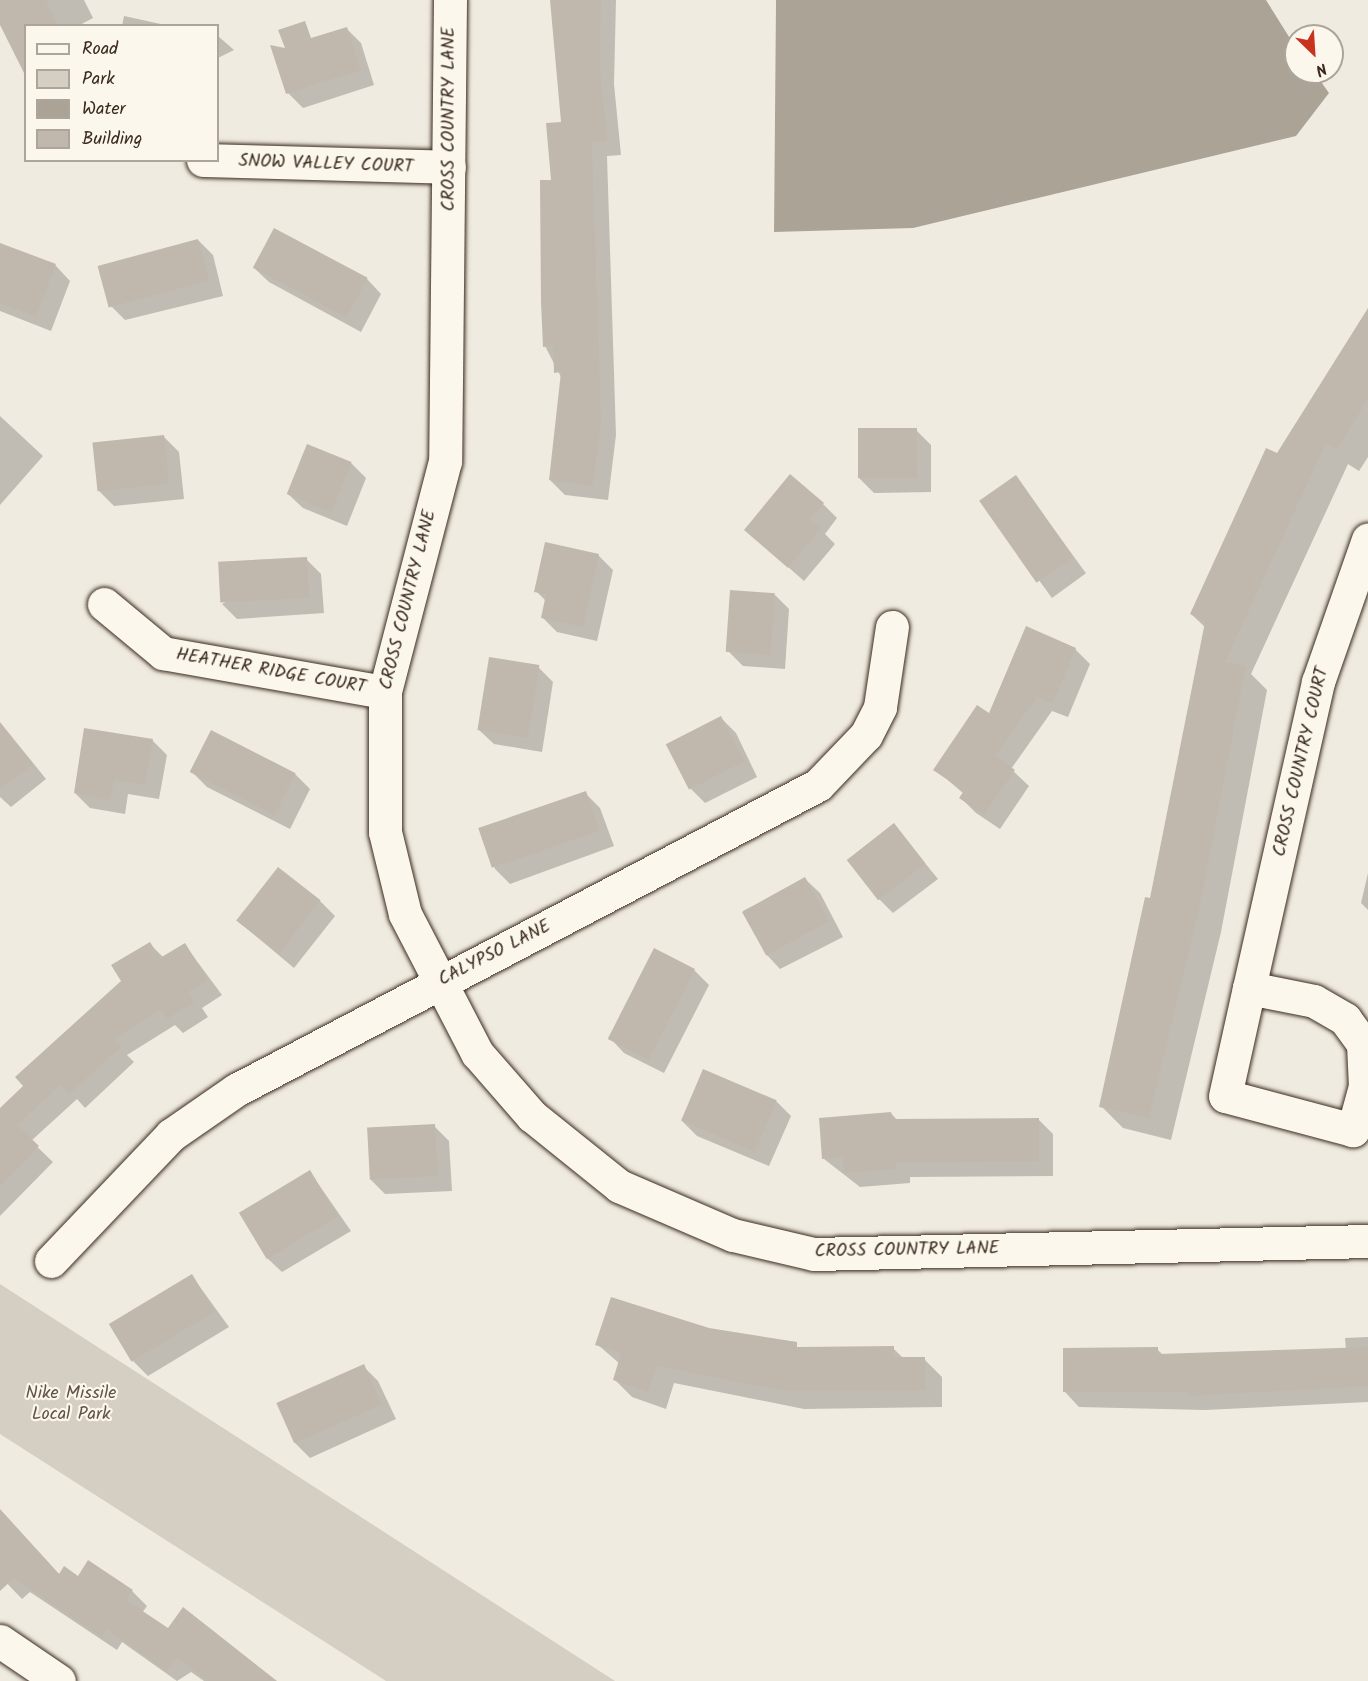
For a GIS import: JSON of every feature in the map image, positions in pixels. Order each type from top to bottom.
[{"type":"street","name":"CROSS COUNTRY LANE","points":[[450,0],[444,461],[385,692],[385,832],[405,914],[477,1053],[532,1116],[619,1186],[733,1235],[814,1254],[1368,1241]]},
{"type":"street","name":"SNOW VALLEY COURT","points":[[219,160],[449,167]]},
{"type":"street","name":"CROSS COUNTRY COURT","points":[[1249,988],[1314,1001],[1351,1027],[1363,1044],[1365,1086],[1353,1130],[1225,1096],[1249,988],[1318,682],[1368,540]]},
{"type":"street","name":"HEATHER RIDGE COURT","points":[[104,604],[163,653],[385,692]]},
{"type":"street","name":"CALYPSO LANE","points":[[51,1261],[171,1135],[299,1053],[441,982],[818,785],[866,735],[880,707],[892,627]]},
{"type":"street","points":[[0,1641],[59,1681]]},
{"type":"green space","name":"Nike Missile Local Park","points":[[0,1284],[615,1681],[386,1681],[0,1434]]},
{"type":"water","points":[[776,0],[1266,0],[1284,29],[1284,84],[1323,84],[1329,93],[1296,136],[913,228],[774,232]]},
{"type":"building","points":[[0,0],[46,0],[57,24],[24,24],[24,73],[0,25]]},
{"type":"building","points":[[550,0],[601,0],[600,68],[607,141],[592,142],[601,420],[593,486],[549,480],[561,372],[554,373],[553,346],[543,347],[541,302],[540,180],[551,180],[546,123],[561,122]]},
{"type":"building","points":[[305,21],[311,38],[347,27],[361,70],[286,94],[270,45],[285,48],[278,30]]},
{"type":"building","points":[[274,228],[368,278],[346,317],[253,268]]},
{"type":"building","points":[[198,239],[209,281],[109,307],[98,266]]},
{"type":"building","points":[[0,243],[56,264],[36,317],[0,303]]},
{"type":"building","points":[[1368,308],[1368,399],[1337,449],[1326,443],[1225,662],[1246,666],[1199,909],[1149,1118],[1099,1107],[1145,897],[1150,898],[1205,622],[1190,614],[1266,448],[1277,453]]},
{"type":"building","points":[[858,428],[917,428],[917,478],[858,478]]},
{"type":"building","points":[[164,435],[169,484],[98,491],[92,443]]},
{"type":"building","points":[[307,444],[352,462],[331,512],[287,494]]},
{"type":"building","points":[[790,474],[824,503],[810,519],[821,528],[788,568],[744,530]]},
{"type":"building","points":[[1016,475],[1073,557],[1036,583],[979,501]]},
{"type":"building","points":[[545,542],[599,554],[583,627],[541,618],[546,594],[534,592]]},
{"type":"building","points":[[307,557],[309,598],[220,603],[218,562]]},
{"type":"building","points":[[730,590],[775,593],[771,655],[726,652]]},
{"type":"building","points":[[1026,626],[1076,648],[1053,703],[1037,697],[995,756],[1015,770],[984,815],[959,798],[964,791],[933,770],[977,705],[989,713]]},
{"type":"building","points":[[489,657],[539,665],[528,738],[477,730]]},
{"type":"building","points":[[721,716],[744,761],[689,790],[666,744]]},
{"type":"building","points":[[0,723],[33,764],[0,789]]},
{"type":"building","points":[[84,728],[153,739],[145,785],[114,780],[110,800],[74,793]]},
{"type":"building","points":[[211,730],[296,773],[274,815],[190,772]]},
{"type":"building","points":[[586,791],[600,831],[492,868],[478,828]]},
{"type":"building","points":[[894,823],[925,863],[878,900],[847,860]]},
{"type":"building","points":[[278,867],[321,900],[279,954],[236,921]]},
{"type":"building","points":[[805,877],[829,921],[766,956],[742,912]]},
{"type":"building","points":[[150,942],[160,958],[185,943],[208,980],[188,992],[194,1002],[167,1019],[161,1009],[114,1039],[121,1047],[69,1094],[61,1085],[17,1125],[39,1146],[0,1186],[0,1108],[23,1086],[15,1077],[121,981],[111,965]]},
{"type":"building","points":[[654,948],[695,969],[649,1060],[608,1039]]},
{"type":"building","points":[[703,1069],[777,1100],[755,1152],[681,1121]]},
{"type":"building","points":[[891,1112],[892,1119],[1039,1118],[1039,1161],[896,1163],[896,1169],[844,1173],[843,1157],[822,1159],[819,1118]]},
{"type":"building","points":[[435,1124],[438,1176],[370,1179],[367,1128]]},
{"type":"building","points":[[310,1170],[338,1216],[267,1259],[239,1213]]},
{"type":"building","points":[[192,1274],[215,1312],[132,1362],[109,1324]]},
{"type":"building","points":[[611,1297],[709,1328],[797,1342],[797,1347],[894,1346],[894,1357],[925,1357],[925,1390],[785,1391],[657,1366],[648,1392],[613,1380],[621,1353],[595,1345]]},
{"type":"building","points":[[1158,1347],[1158,1354],[1368,1347],[1368,1386],[1189,1396],[1189,1392],[1063,1392],[1063,1348]]},
{"type":"building","points":[[364,1364],[382,1404],[294,1443],[276,1403]]},
{"type":"building","points":[[0,1509],[59,1574],[64,1566],[78,1576],[88,1560],[133,1590],[126,1600],[168,1628],[183,1607],[277,1681],[208,1681],[176,1658],[166,1671],[107,1629],[102,1637],[14,1578],[0,1591]]}]
